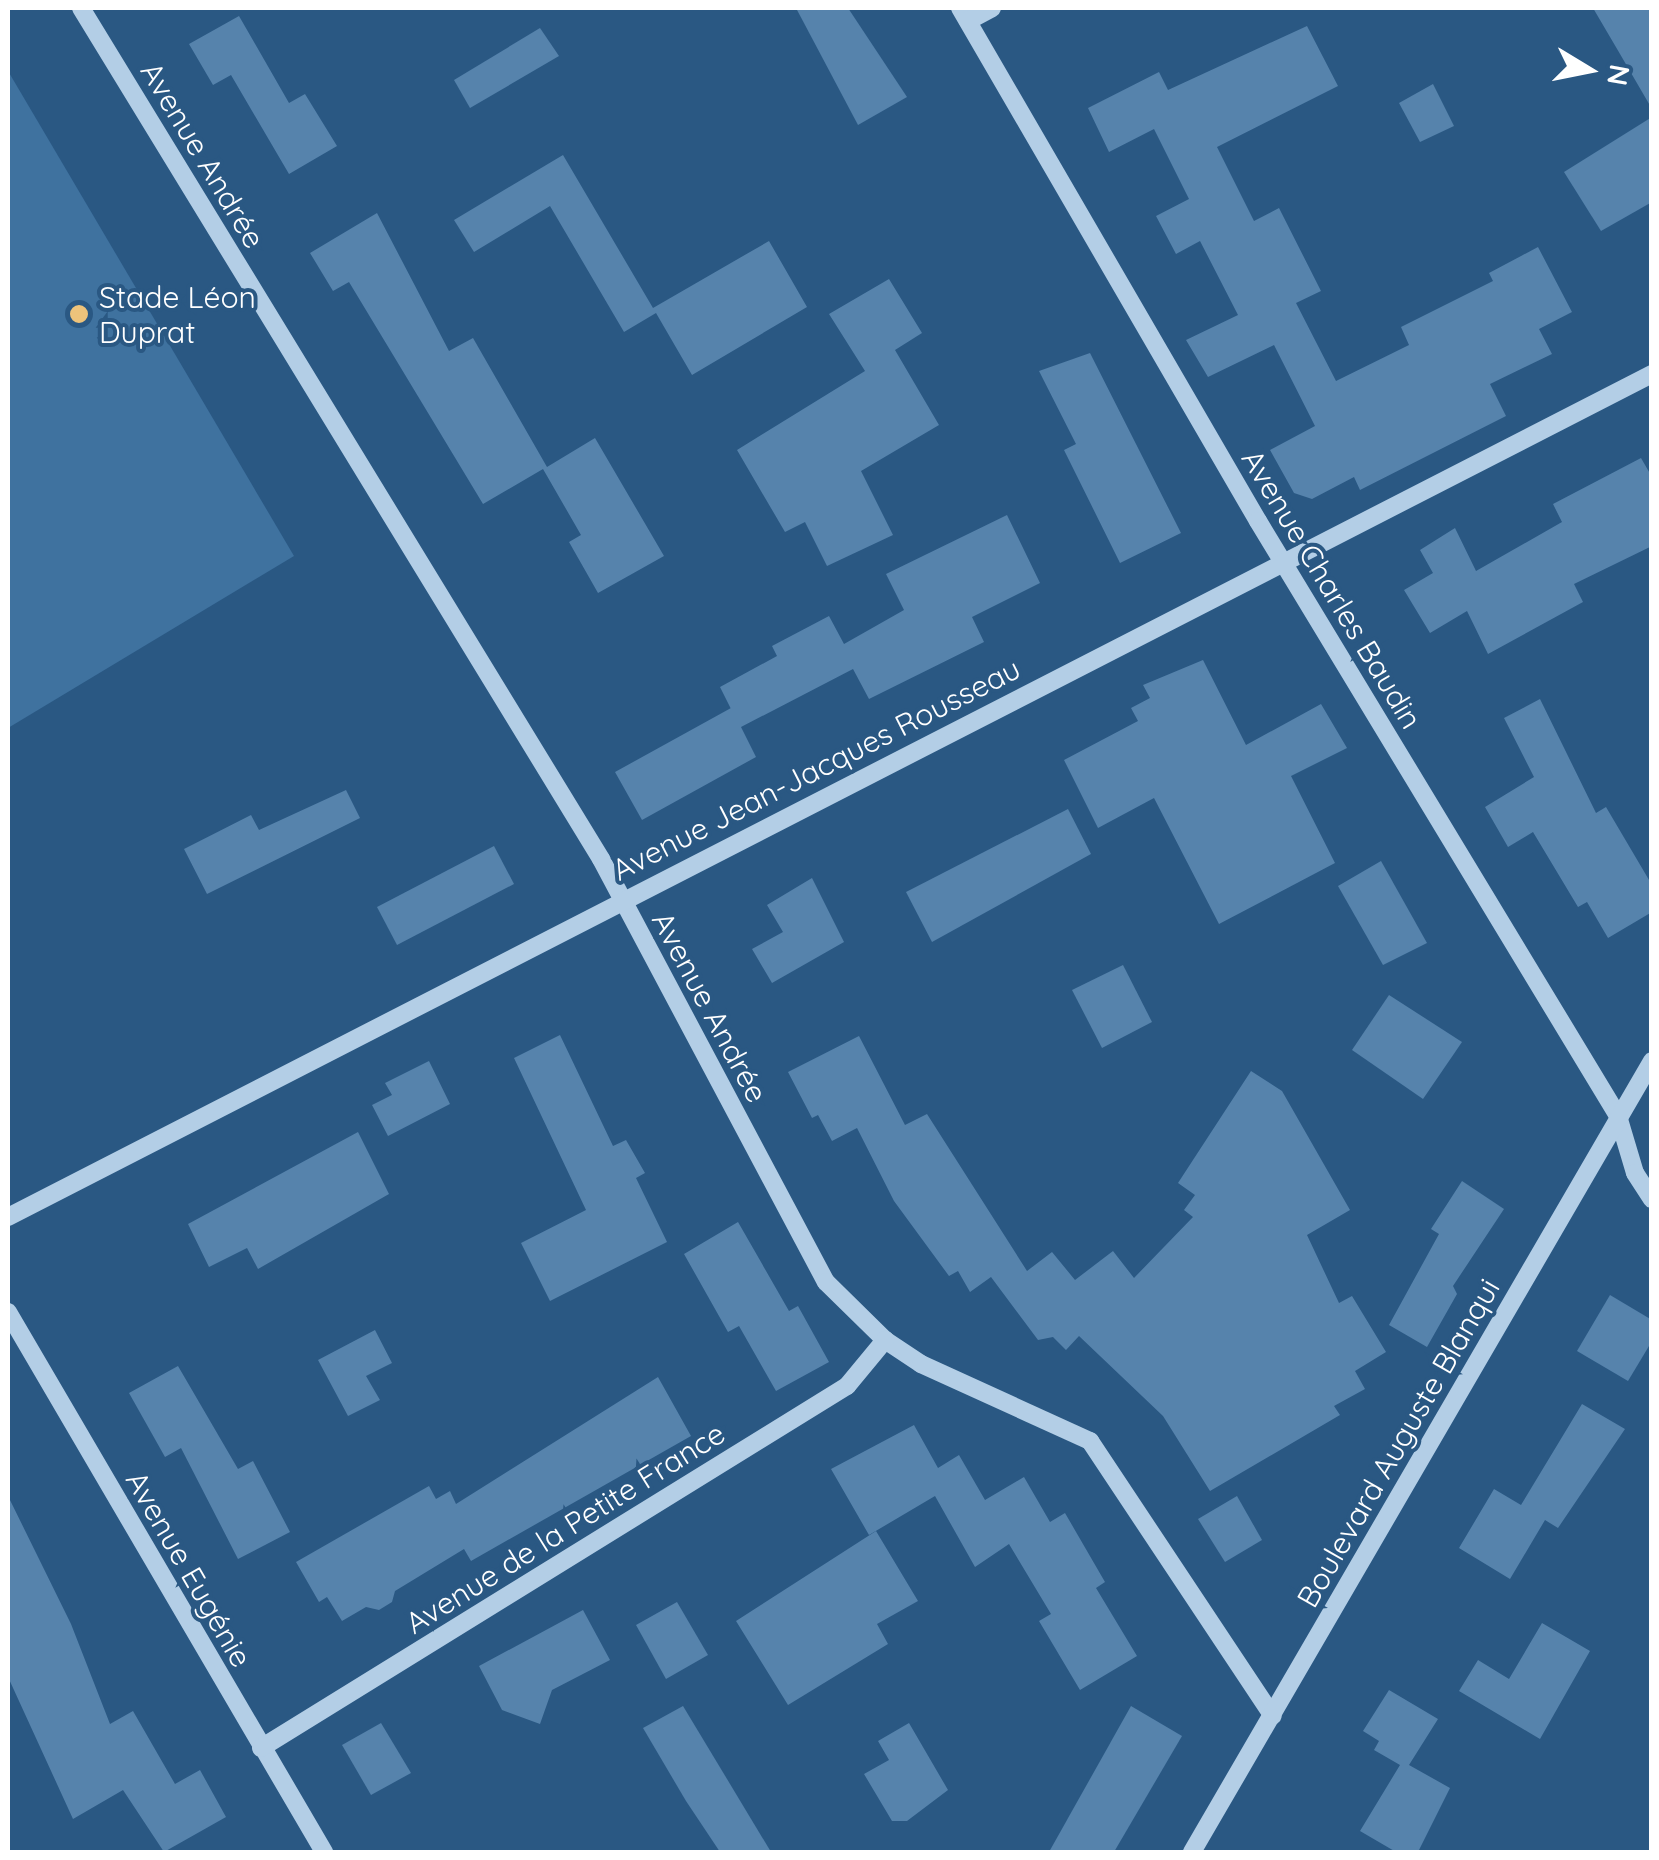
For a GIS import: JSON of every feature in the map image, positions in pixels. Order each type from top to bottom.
[{"type":"street","name":"Avenue Andrée","points":[[81,8],[622,900],[826,1282],[885,1340],[921,1364],[1033,1410],[1090,1442],[1273,1716]]},
{"type":"street","points":[[964,14],[992,8]]},
{"type":"street","name":"Avenue Charles Baudin","points":[[964,14],[1283,560],[1618,1116],[1636,1173],[1652,1199]]},
{"type":"street","name":"Avenue Jean-Jacques Rousseau","points":[[8,1217],[1652,374]]},
{"type":"street","name":"Boulevard Auguste Blanqui","points":[[1192,1852],[1652,1061]]},
{"type":"street","name":"Avenue Eugénie","points":[[8,1312],[324,1852]]},
{"type":"street","name":"Avenue de la Petite France","points":[[261,1748],[846,1386],[885,1340]]},
{"type":"shaded area","name":"Stade Léon Duprat","points":[[8,71],[294,556],[8,728]]},
{"type":"building","points":[[796,8],[848,8],[907,97],[858,125]]},
{"type":"building","points":[[1593,8],[1652,8],[1652,109],[1620,54]]},
{"type":"building","points":[[239,16],[289,103],[305,94],[337,146],[289,174],[231,75],[213,85],[189,44]]},
{"type":"building","points":[[1307,26],[1338,86],[1217,147],[1254,221],[1279,208],[1321,291],[1296,303],[1336,381],[1409,345],[1401,327],[1493,281],[1489,273],[1538,247],[1572,312],[1539,329],[1552,354],[1490,384],[1506,416],[1360,490],[1354,477],[1312,499],[1294,493],[1270,450],[1315,426],[1274,345],[1208,377],[1186,340],[1238,315],[1200,241],[1176,254],[1156,216],[1189,199],[1154,129],[1109,152],[1088,108],[1159,72],[1168,90]]},
{"type":"building","points":[[540,28],[559,56],[470,108],[454,80]]},
{"type":"building","points":[[1433,84],[1454,126],[1420,142],[1399,103]]},
{"type":"building","points":[[1652,117],[1652,202],[1601,231],[1564,172]]},
{"type":"building","points":[[563,155],[653,308],[769,241],[807,307],[692,375],[656,313],[624,332],[550,206],[474,252],[454,220]]},
{"type":"building","points":[[377,213],[449,351],[473,338],[547,467],[595,438],[664,556],[598,593],[569,542],[581,535],[543,469],[483,504],[349,282],[333,291],[310,253]]},
{"type":"building","points":[[889,279],[922,333],[895,350],[939,425],[861,471],[893,535],[827,566],[805,522],[785,532],[737,450],[865,371],[829,314]]},
{"type":"building","points":[[1090,353],[1181,533],[1120,563],[1064,450],[1076,444],[1039,371]]},
{"type":"building","points":[[1641,458],[1652,477],[1652,546],[1574,584],[1583,602],[1488,654],[1467,611],[1430,633],[1404,590],[1433,573],[1420,550],[1455,528],[1476,571],[1562,522],[1553,504]]},
{"type":"building","points":[[1007,515],[1040,583],[972,617],[984,642],[869,699],[853,669],[741,727],[756,757],[642,820],[615,772],[731,708],[720,687],[777,656],[772,646],[829,616],[844,644],[904,610],[886,574]]},
{"type":"building","points":[[1203,660],[1246,745],[1321,704],[1347,748],[1291,776],[1335,863],[1219,924],[1154,798],[1098,828],[1064,760],[1138,721],[1131,708],[1150,698],[1143,685]]},
{"type":"building","points":[[1540,699],[1596,813],[1606,807],[1652,885],[1652,912],[1608,938],[1587,902],[1578,907],[1533,832],[1508,847],[1485,807],[1534,777],[1504,718]]},
{"type":"building","points":[[346,790],[360,818],[207,894],[184,849],[251,815],[259,830]]},
{"type":"building","points":[[1068,809],[1091,854],[932,942],[906,892]]},
{"type":"building","points":[[494,846],[514,884],[397,945],[377,907]]},
{"type":"building","points":[[1381,861],[1427,943],[1383,965],[1338,886]]},
{"type":"building","points":[[812,878],[844,942],[772,983],[752,949],[783,932],[767,905]]},
{"type":"building","points":[[1123,965],[1152,1022],[1102,1048],[1072,990]]},
{"type":"building","points":[[1389,995],[1462,1042],[1423,1099],[1352,1050]]},
{"type":"building","points":[[560,1035],[613,1146],[626,1140],[645,1173],[636,1178],[667,1242],[550,1301],[521,1243],[586,1210],[514,1058]]},
{"type":"building","points":[[859,1036],[905,1125],[927,1114],[1027,1271],[1052,1252],[1075,1280],[1113,1251],[1134,1278],[1193,1217],[1184,1210],[1195,1195],[1178,1183],[1251,1071],[1282,1091],[1350,1210],[1307,1235],[1339,1303],[1352,1296],[1386,1352],[1355,1371],[1365,1389],[1334,1406],[1340,1415],[1210,1491],[1163,1416],[1079,1336],[1066,1350],[1053,1337],[1038,1340],[991,1277],[970,1292],[958,1271],[949,1276],[894,1201],[857,1128],[832,1141],[818,1115],[812,1118],[788,1072]]},
{"type":"building","points":[[429,1061],[450,1104],[388,1136],[372,1105],[392,1095],[385,1083]]},
{"type":"building","points":[[358,1132],[389,1194],[258,1269],[247,1248],[209,1267],[188,1224]]},
{"type":"building","points":[[1462,1181],[1504,1209],[1453,1286],[1457,1294],[1427,1347],[1389,1325],[1439,1234],[1431,1229]]},
{"type":"building","points":[[738,1222],[789,1311],[798,1306],[829,1362],[776,1391],[739,1326],[728,1332],[684,1254]]},
{"type":"building","points":[[1610,1295],[1652,1320],[1652,1341],[1628,1381],[1577,1351]]},
{"type":"building","points":[[375,1330],[392,1363],[366,1376],[380,1400],[348,1416],[318,1360]]},
{"type":"building","points":[[178,1366],[238,1469],[253,1461],[290,1532],[238,1559],[181,1448],[165,1457],[129,1393]]},
{"type":"building","points":[[658,1377],[691,1436],[471,1561],[464,1549],[395,1591],[392,1602],[379,1610],[366,1607],[342,1621],[327,1597],[319,1602],[296,1562],[429,1486],[436,1499],[450,1491],[456,1504]]},
{"type":"building","points":[[1582,1404],[1625,1429],[1558,1528],[1545,1520],[1510,1579],[1459,1548],[1494,1489],[1521,1505]]},
{"type":"building","points":[[914,1425],[938,1468],[959,1455],[985,1500],[1024,1477],[1050,1522],[1065,1513],[1105,1582],[1096,1588],[1137,1656],[1080,1690],[1039,1621],[1051,1614],[1009,1544],[975,1567],[935,1496],[869,1535],[831,1469]]},
{"type":"building","points":[[8,1496],[71,1624],[110,1724],[133,1711],[175,1784],[200,1770],[226,1817],[164,1852],[123,1790],[73,1819],[8,1677]]},
{"type":"building","points":[[1237,1496],[1262,1540],[1225,1562],[1198,1519]]},
{"type":"building","points":[[876,1531],[918,1601],[877,1624],[888,1644],[788,1705],[736,1621]]},
{"type":"building","points":[[677,1602],[708,1655],[666,1679],[636,1625]]},
{"type":"building","points":[[583,1610],[610,1660],[552,1690],[540,1724],[502,1710],[479,1666]]},
{"type":"building","points":[[1542,1623],[1590,1651],[1540,1739],[1459,1691],[1478,1660],[1509,1679]]},
{"type":"building","points":[[1389,1690],[1438,1719],[1409,1765],[1450,1788],[1418,1852],[1396,1852],[1360,1831],[1400,1765],[1374,1750],[1379,1741],[1363,1731]]},
{"type":"building","points":[[683,1706],[771,1852],[720,1852],[686,1801],[643,1728]]},
{"type":"building","points":[[1131,1706],[1182,1736],[1114,1852],[1049,1852]]},
{"type":"building","points":[[381,1723],[411,1773],[371,1795],[342,1745]]},
{"type":"building","points":[[909,1723],[948,1790],[907,1821],[892,1821],[864,1774],[889,1760],[878,1741]]},
{"type":"place","name":"Stade Léon Duprat","points":[[79,314]]}]
